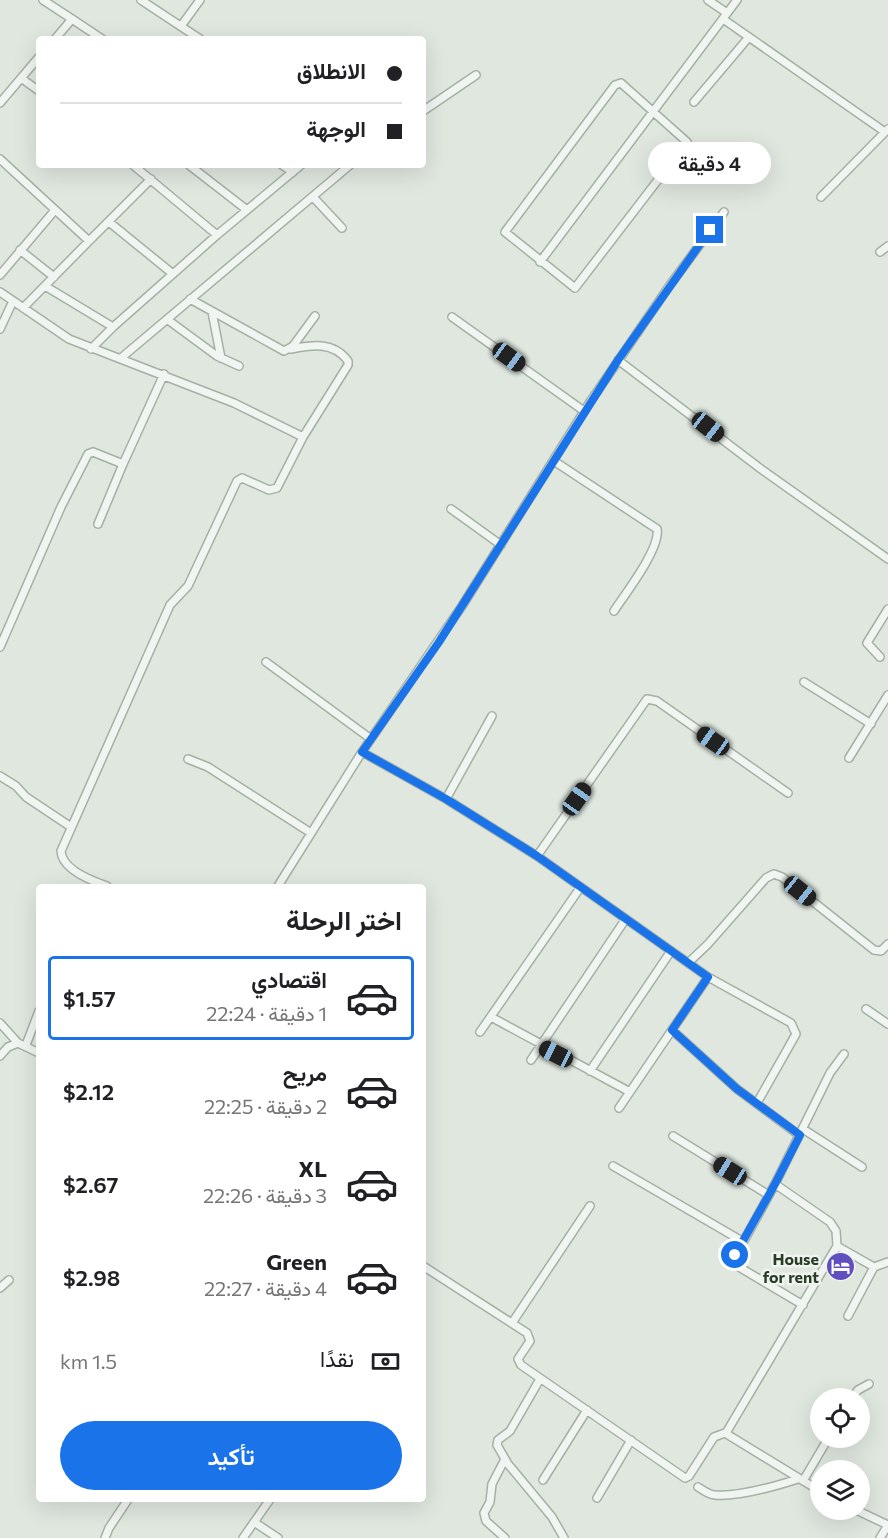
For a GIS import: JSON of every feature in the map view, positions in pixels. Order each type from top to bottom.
[{"type":"street","points":[[43,0],[98,36]]},
{"type":"street","points":[[141,0],[196,36]]},
{"type":"street","points":[[181,26],[200,0]]},
{"type":"street","points":[[708,0],[749,37],[887,131],[821,196]]},
{"type":"street","points":[[540,262],[737,0]]},
{"type":"street","points":[[57,36],[72,18]]},
{"type":"street","points":[[694,102],[749,37]]},
{"type":"street","points":[[0,103],[36,60]]},
{"type":"street","points":[[426,109],[476,75]]},
{"type":"street","points":[[21,78],[36,90]]},
{"type":"street","points":[[621,83],[652,111],[687,142],[577,288],[540,262],[505,232],[615,85],[621,83]]},
{"type":"street","points":[[0,159],[89,241]]},
{"type":"street","points":[[137,168],[217,235]]},
{"type":"street","points":[[193,168],[247,210]]},
{"type":"street","points":[[287,168],[293,172]]},
{"type":"street","points":[[91,349],[217,235],[298,168]]},
{"type":"street","points":[[121,358],[347,168]]},
{"type":"street","points":[[23,308],[151,179]]},
{"type":"street","points":[[313,197],[342,228]]},
{"type":"street","points":[[0,275],[55,210]]},
{"type":"street","points":[[279,884],[362,752],[439,642],[584,411],[724,212]]},
{"type":"street","points":[[109,222],[173,274]]},
{"type":"street","points":[[880,252],[888,246]]},
{"type":"street","points":[[20,250],[54,277]]},
{"type":"street","points":[[0,260],[6,267]]},
{"type":"street","points":[[45,286],[113,327]]},
{"type":"street","points":[[0,292],[55,331],[91,349],[164,374],[234,403],[303,437]]},
{"type":"street","points":[[89,883],[61,856],[71,827],[170,605],[188,586],[237,481],[242,478],[266,489],[274,490],[303,437],[346,370],[348,361],[340,352],[326,346],[280,350],[190,299]]},
{"type":"street","points":[[0,329],[13,301]]},
{"type":"street","points":[[212,312],[221,358]]},
{"type":"street","points":[[291,349],[315,316]]},
{"type":"street","points":[[452,317],[584,411]]},
{"type":"street","points":[[168,320],[221,358],[239,366]]},
{"type":"street","points":[[618,360],[761,469],[888,559]]},
{"type":"street","points":[[98,524],[164,374]]},
{"type":"street","points":[[0,647],[61,507],[88,454],[93,452],[123,464]]},
{"type":"street","points":[[554,461],[657,529],[657,537],[649,555],[614,611]]},
{"type":"street","points":[[451,509],[501,545]]},
{"type":"street","points":[[880,657],[867,642],[888,609]]},
{"type":"street","points":[[266,662],[371,739]]},
{"type":"street","points":[[804,682],[871,724]]},
{"type":"street","points":[[849,758],[888,695]]},
{"type":"street","points":[[537,856],[647,699],[657,701],[788,793]]},
{"type":"street","points":[[446,799],[492,716]]},
{"type":"street","points":[[362,752],[446,799],[537,856],[708,977],[786,1020],[795,1030],[793,1040],[757,1103]]},
{"type":"street","points":[[188,759],[208,767],[311,833]]},
{"type":"street","points":[[0,776],[16,786],[26,797],[71,827]]},
{"type":"street","points":[[688,963],[700,953],[766,878],[774,874],[782,877],[874,950],[881,951],[888,944]]},
{"type":"street","points":[[480,1032],[580,888]]},
{"type":"street","points":[[531,1060],[625,920]]},
{"type":"street","points":[[590,1071],[671,951]]},
{"type":"street","points":[[618,1108],[708,977]]},
{"type":"street","points":[[866,1010],[888,1024]]},
{"type":"street","points":[[22,1044],[36,1017]]},
{"type":"street","points":[[491,1017],[539,1045],[630,1092]]},
{"type":"street","points":[[0,1023],[22,1044],[36,1051]]},
{"type":"street","points":[[672,1030],[706,1063],[757,1103],[801,1132],[862,1167]]},
{"type":"street","points":[[0,1056],[8,1047],[22,1044]]},
{"type":"street","points":[[803,1305],[739,1267],[734,1260],[830,1073],[844,1054]]},
{"type":"street","points":[[673,1136],[767,1194]]},
{"type":"street","points":[[613,1166],[742,1241]]},
{"type":"street","points":[[426,1270],[512,1323],[530,1338],[519,1362],[540,1379],[687,1478],[714,1437],[726,1433],[837,1245],[835,1227],[775,1184]]},
{"type":"street","points":[[512,1323],[591,1206]]},
{"type":"street","points":[[837,1245],[874,1267]]},
{"type":"street","points":[[848,1316],[874,1267],[888,1262]]},
{"type":"street","points":[[0,1288],[9,1281]]},
{"type":"street","points":[[540,1379],[510,1431],[497,1442],[505,1459],[552,1517],[564,1538]]},
{"type":"street","points":[[862,1388],[869,1384]]},
{"type":"street","points":[[543,1480],[587,1410]]},
{"type":"street","points":[[726,1433],[810,1485]]},
{"type":"street","points":[[597,1498],[630,1440]]},
{"type":"street","points":[[698,1487],[711,1495],[728,1494],[801,1480],[822,1448]]},
{"type":"street","points":[[505,1459],[492,1484],[490,1502],[483,1513],[486,1521],[505,1538]]},
{"type":"street","points":[[105,1538],[126,1502]]},
{"type":"street","points":[[243,1538],[268,1502]]},
{"type":"street","points":[[870,1517],[888,1525],[880,1538]]},
{"type":"street","points":[[254,1522],[278,1538]]},
{"type":"place","name":"House for rent","points":[[840,1267]]},
{"type":"route","points":[[710,230],[590,402],[439,642],[362,752],[446,799],[537,856],[708,977],[672,1030],[699,1057],[737,1089],[800,1135],[735,1255]]}]
